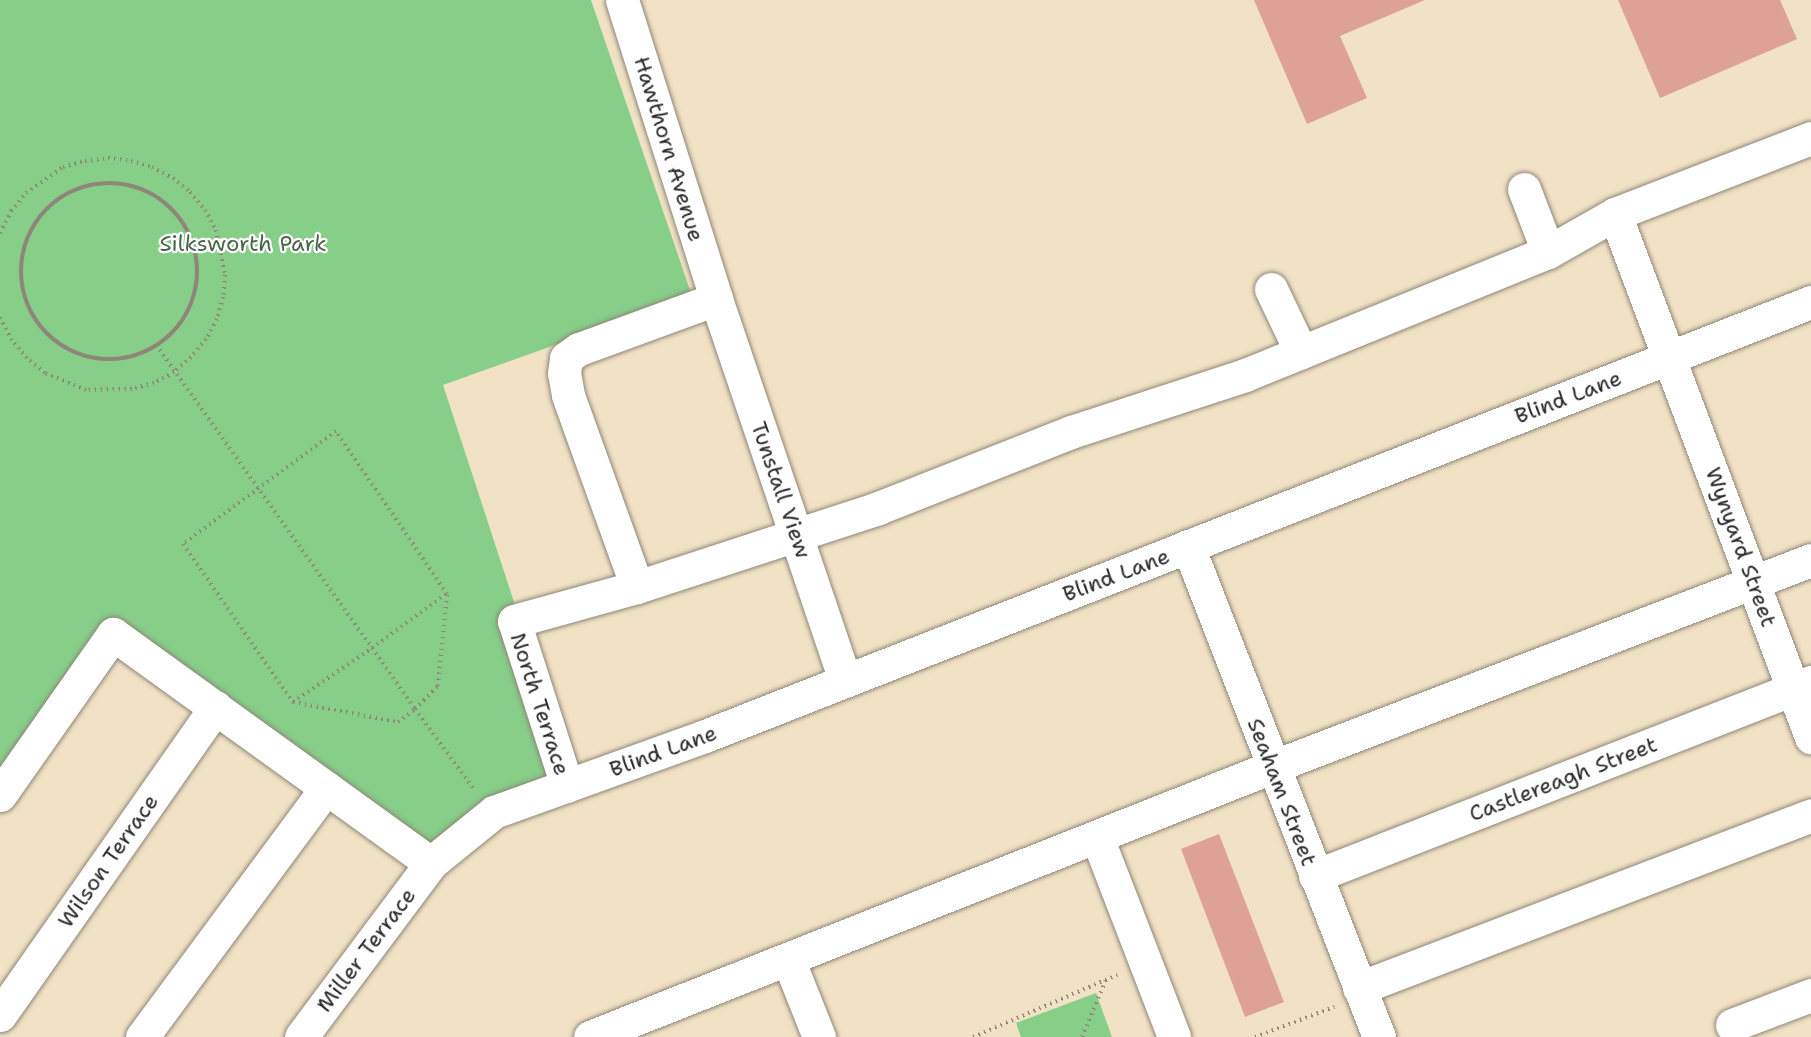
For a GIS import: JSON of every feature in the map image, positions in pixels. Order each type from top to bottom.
[{"type":"street","name":"Hawthorn Avenue","points":[[622,0],[716,299]]},
{"type":"street","points":[[716,299],[579,348],[566,358],[564,373],[568,395],[637,587],[878,508],[1071,432],[1245,375],[1548,252],[1615,214],[1811,138]]},
{"type":"street","points":[[1524,189],[1548,252]]},
{"type":"street","name":"Wynyard Street","points":[[1615,214],[1754,583],[1802,686],[1811,736]]},
{"type":"street","points":[[1271,289],[1300,352]]},
{"type":"street","name":"Tunstall View","points":[[716,299],[845,681]]},
{"type":"street","name":"Blind Lane","points":[[431,863],[494,812],[845,681],[1811,302]]},
{"type":"street","name":"Seaham Street","points":[[1188,546],[1378,1037]]},
{"type":"street","points":[[590,1037],[1272,767],[1811,560]]},
{"type":"street","name":"North Terrace","points":[[567,786],[514,621],[637,587]]},
{"type":"street","points":[[0,795],[113,634],[431,863]]},
{"type":"street","name":"Castlereagh Street","points":[[1315,876],[1802,686]]},
{"type":"street","name":"Wilson Terrace","points":[[0,1015],[216,707]]},
{"type":"street","points":[[142,1037],[326,788]]},
{"type":"street","points":[[1361,993],[1811,815]]},
{"type":"street","points":[[1097,837],[1174,1037]]},
{"type":"street","name":"Miller Terrace","points":[[301,1037],[431,863]]},
{"type":"street","points":[[788,959],[819,1037]]},
{"type":"street","points":[[1732,1025],[1811,995]]},
{"type":"path","points":[[0,233],[11,211],[26,193],[63,167],[85,161],[119,159],[152,167],[172,178],[198,201],[216,230],[225,274],[217,319],[206,339],[191,357],[174,372],[154,383],[121,391],[86,390],[45,373],[27,358],[12,340],[0,317]]},
{"type":"path","points":[[108,182],[129,184],[148,190],[165,201],[189,232],[196,250],[198,270],[196,290],[190,308],[179,325],[156,345],[131,357],[111,360],[92,358],[73,352],[57,342],[42,328],[32,312],[24,294],[21,275],[22,255],[28,235],[38,218],[52,203],[69,191],[88,184],[108,182]]},
{"type":"path","points":[[156,345],[416,709],[494,812]]},
{"type":"path","points":[[336,431],[447,594],[438,686],[416,709],[398,722],[293,702],[183,544],[336,431]]},
{"type":"path","points":[[293,702],[447,594]]},
{"type":"path","points":[[973,1037],[1146,963]]},
{"type":"path","points":[[1082,1037],[1106,980]]},
{"type":"path","points":[[1255,1037],[1361,993]]},
{"type":"green space","name":"Silksworth Park","points":[[0,0],[591,0],[692,296],[443,385],[516,608],[559,781],[431,863],[112,620],[0,796]]},
{"type":"green space","points":[[1096,993],[1112,1037],[1021,1037],[1016,1023]]},
{"type":"building","points":[[1254,0],[1425,0],[1340,36],[1367,98],[1307,124]]},
{"type":"building","points":[[1618,0],[1780,0],[1797,39],[1660,98]]},
{"type":"building","points":[[1219,834],[1284,1002],[1245,1017],[1181,849]]}]
